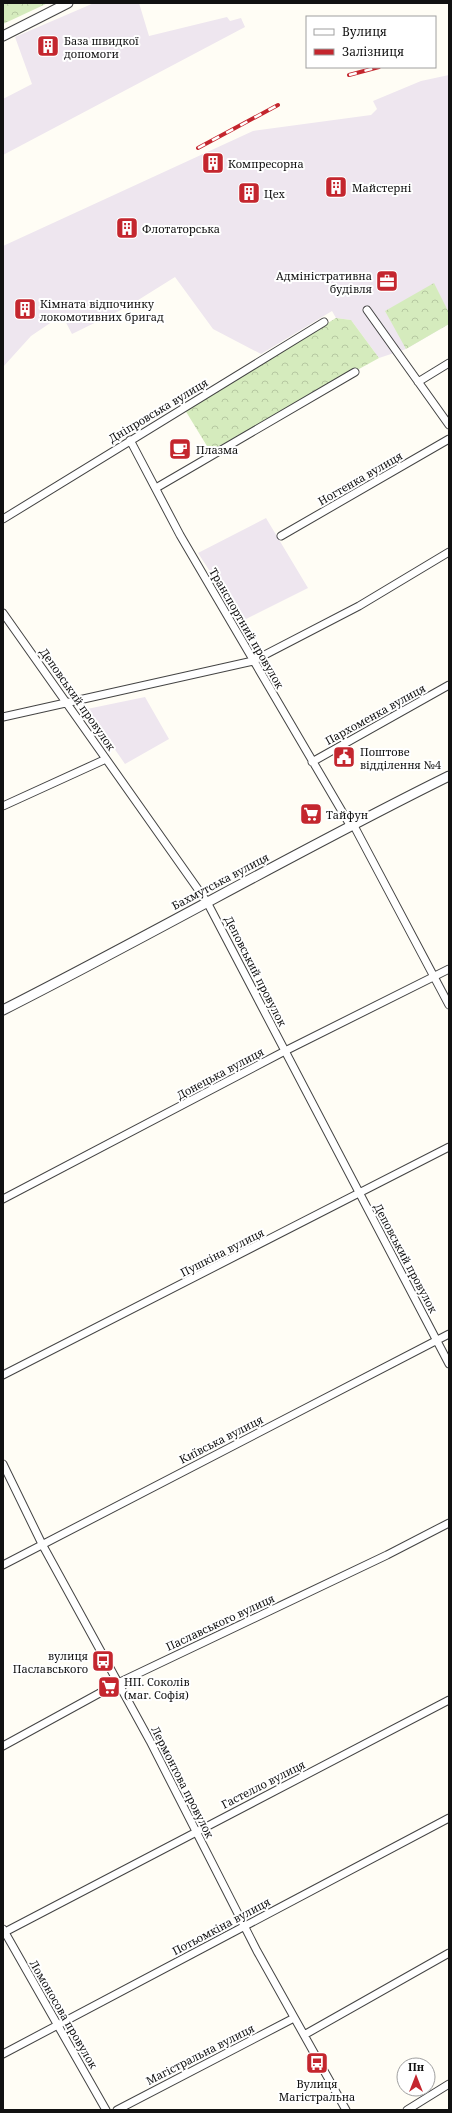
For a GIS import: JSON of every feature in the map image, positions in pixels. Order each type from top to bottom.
[{"type":"street","points":[[3,36],[68,3]]},
{"type":"street","points":[[367,310],[449,425]]},
{"type":"street","name":"Дніпровська вулиця","points":[[3,519],[324,322]]},
{"type":"street","points":[[418,382],[449,363]]},
{"type":"street","points":[[156,488],[355,372]]},
{"type":"street","name":"Ногтенка вулиця","points":[[281,536],[449,439]]},
{"type":"street","name":"Транспортний провулок","points":[[130,440],[180,535],[312,762],[351,824],[449,1005]]},
{"type":"street","points":[[3,717],[253,661],[359,606],[449,552]]},
{"type":"street","name":"Деповський провулок","points":[[3,613],[207,902],[449,1364]]},
{"type":"street","name":"Пархоменка вулиця","points":[[312,762],[449,685]]},
{"type":"street","points":[[3,806],[106,759]]},
{"type":"street","name":"Бахмутська вулиця","points":[[3,1010],[351,824],[449,776]]},
{"type":"street","name":"Донецька вулиця","points":[[3,1199],[285,1052],[449,969]]},
{"type":"street","name":"Пушкіна вулиця","points":[[3,1375],[449,1147]]},
{"type":"street","name":"Київська вулиця","points":[[3,1565],[449,1334]]},
{"type":"street","name":"Лермонтова провулок","points":[[3,1464],[42,1544],[118,1683],[244,1926],[346,2110]]},
{"type":"street","name":"Паславського вулиця","points":[[3,1746],[118,1683],[387,1556],[449,1523]]},
{"type":"street","name":"Гастелло вулиця","points":[[4,1932],[449,1700]]},
{"type":"street","name":"Потьомкіна вулиця","points":[[3,2054],[449,1818]]},
{"type":"street","name":"Ломоносова провулок","points":[[4,1932],[106,2110]]},
{"type":"street","points":[[304,2035],[449,1953]]},
{"type":"street","name":"Магістральна вулиця","points":[[117,2110],[294,2018]]},
{"type":"street","points":[[407,2110],[449,2084]]},
{"type":"shaded area","points":[[94,3],[139,3],[149,36],[227,17],[230,21],[241,18],[245,27],[3,155],[3,99],[32,84],[15,37]]},
{"type":"shaded area","points":[[449,75],[449,324],[406,349],[379,358],[351,320],[336,318],[332,311],[261,354],[213,329],[175,277],[127,307],[72,334],[62,315],[31,336],[3,367],[3,246],[253,131],[371,115],[377,109],[373,101],[421,81]]},
{"type":"shaded area","points":[[266,518],[308,588],[242,621],[198,553]]},
{"type":"shaded area","points":[[145,697],[169,739],[125,764],[87,709]]},
{"type":"green space","points":[[3,3],[48,3],[3,24]]},
{"type":"green space","points":[[434,283],[449,313],[449,324],[406,349],[385,311]]},
{"type":"green space","points":[[336,318],[351,320],[379,358],[210,451],[185,410]]},
{"type":"railway","points":[[349,75],[375,68]]},
{"type":"railway","points":[[198,148],[278,105]]},
{"type":"place","name":"База швидкої допомоги","points":[[48,46]]},
{"type":"place","name":"Компресорна","points":[[213,163]]},
{"type":"place","name":"Майстерні","points":[[336,187]]},
{"type":"place","name":"Цех","points":[[249,193]]},
{"type":"place","name":"Флотаторська","points":[[127,228]]},
{"type":"place","name":"Адміністративна будівля","points":[[387,281]]},
{"type":"place","name":"Кімната відпочинку локомотивних бригад","points":[[25,309]]},
{"type":"place","name":"Плазма","points":[[180,449]]},
{"type":"place","name":"Поштове відділення №4","points":[[344,757]]},
{"type":"place","name":"Тайфун","points":[[311,814]]},
{"type":"place","name":"вулиця Паславського","points":[[103,1661]]},
{"type":"place","name":"НП. Соколів (маг. Софія)","points":[[109,1687]]},
{"type":"place","name":"Вулиця Магістральна","points":[[317,2063]]}]
